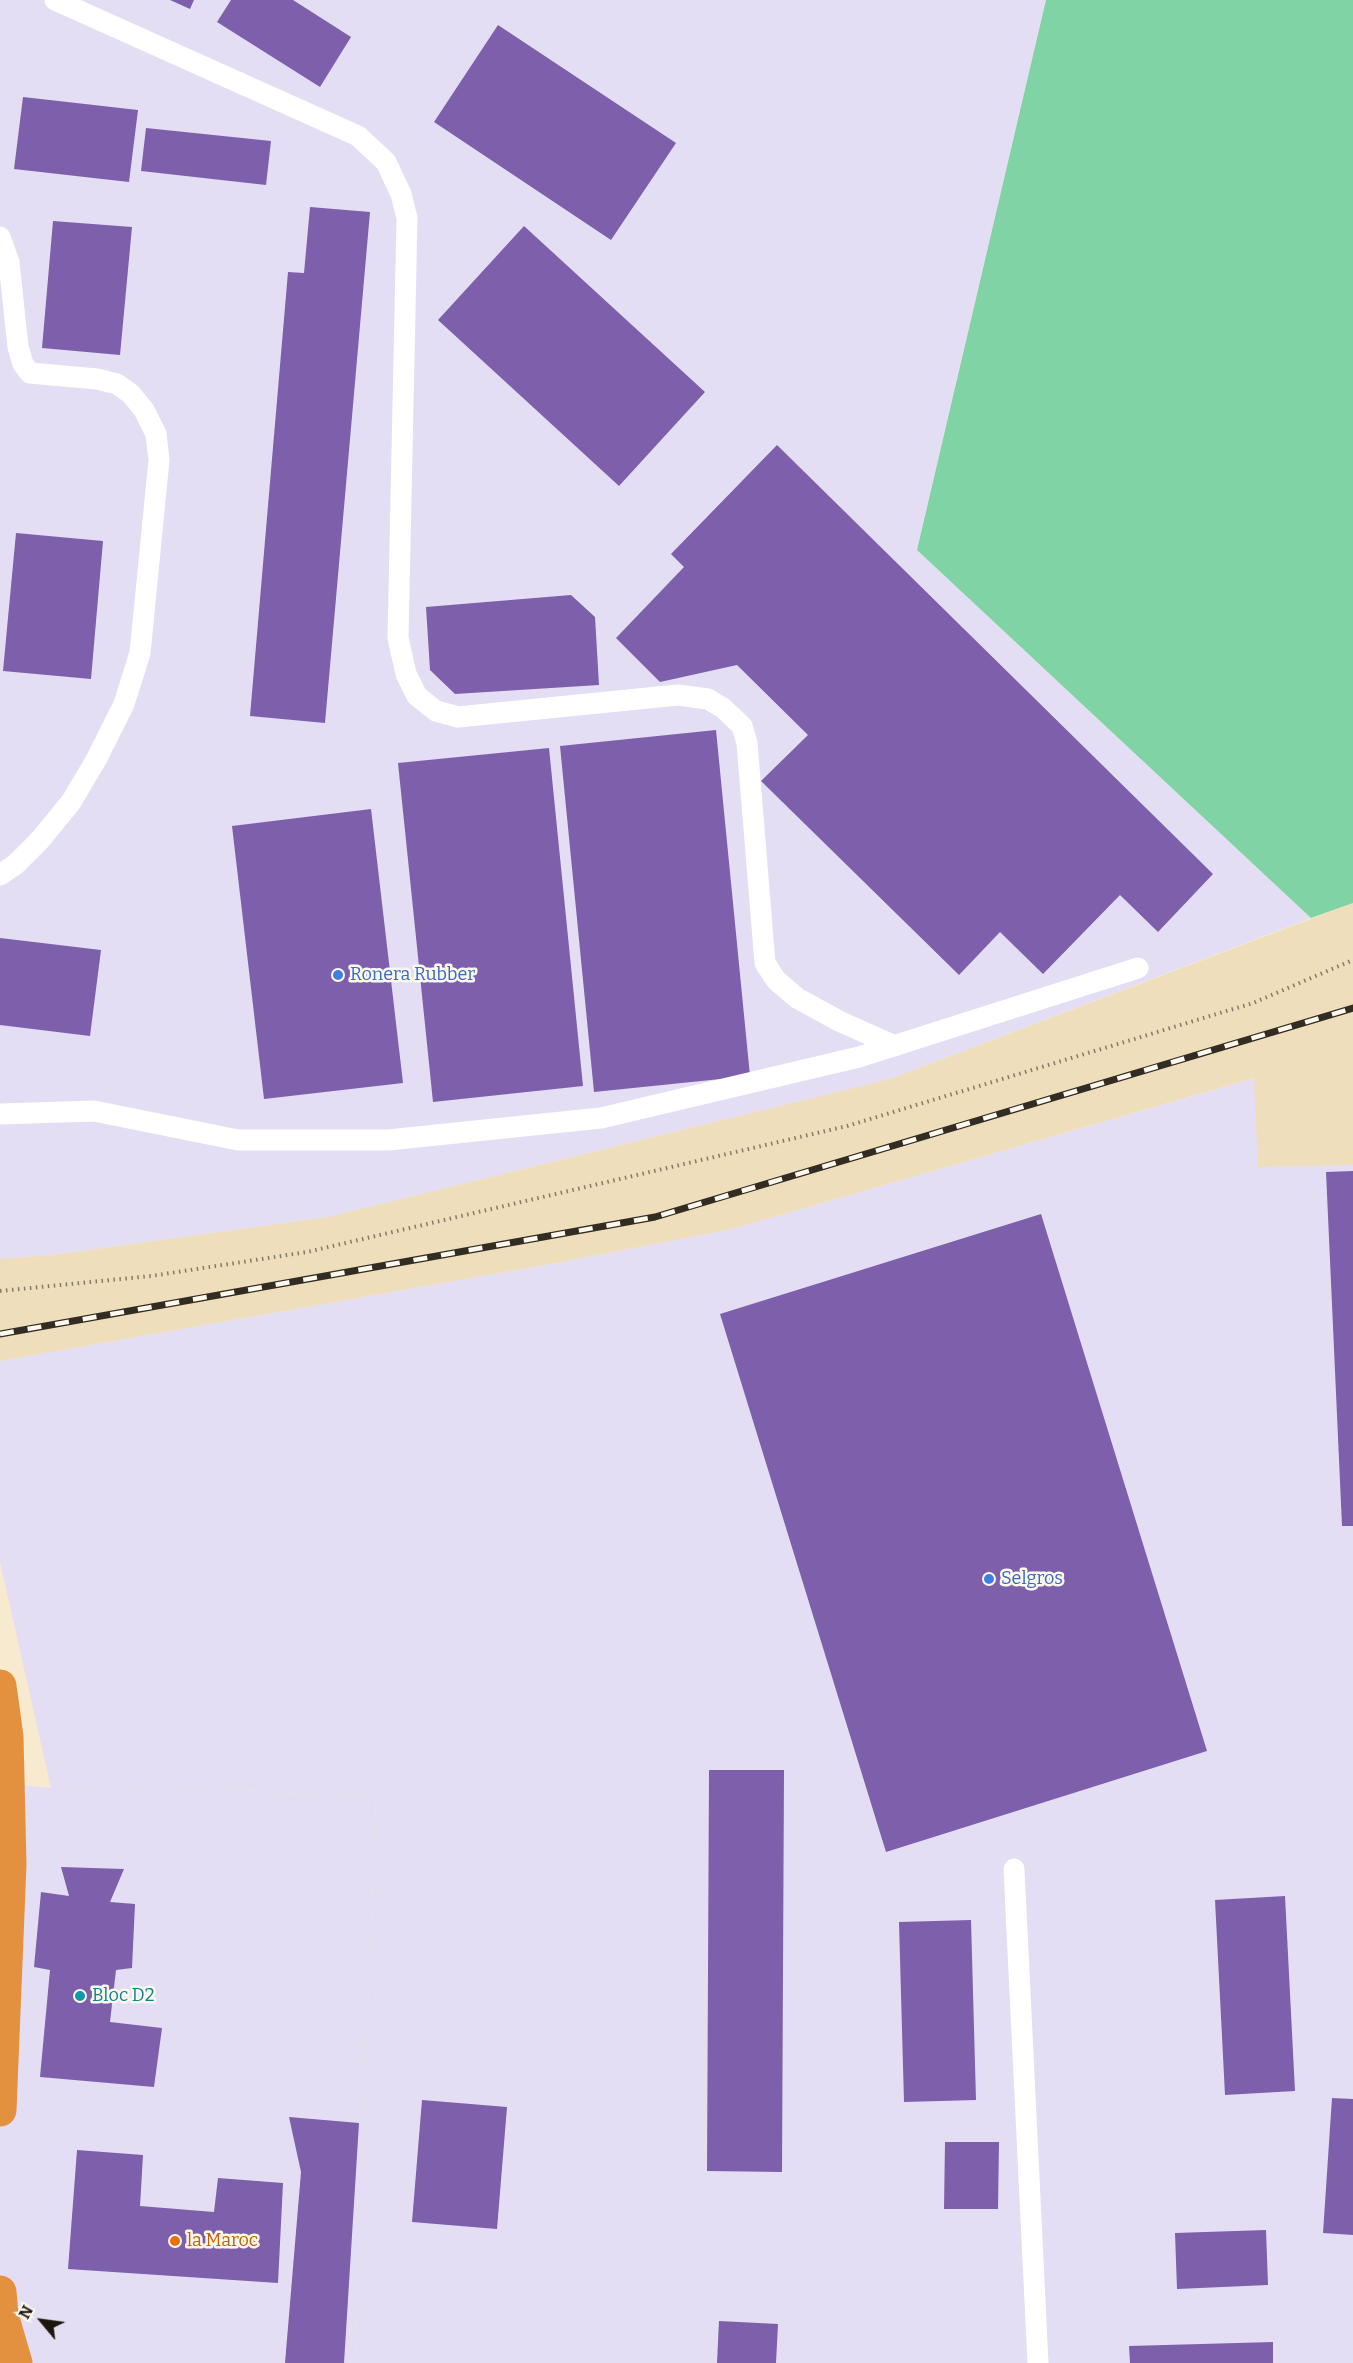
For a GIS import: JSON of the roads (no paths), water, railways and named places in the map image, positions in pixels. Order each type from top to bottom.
[{"type":"highway","points":[[0,1686],[6,1737],[10,1864],[0,2110]]},
{"type":"highway","points":[[0,2292],[2,2315],[16,2363]]},
{"type":"lane","points":[[55,0],[357,136],[386,162],[401,194],[407,218],[398,638],[406,674],[417,696],[436,711],[458,717],[678,695],[708,699],[723,708],[742,726],[747,742],[765,963],[776,980],[797,998],[839,1021],[895,1046]]},
{"type":"lane","points":[[0,237],[9,262],[18,347],[23,364],[30,373],[97,379],[117,384],[132,394],[144,410],[156,434],[159,460],[140,653],[124,705],[96,760],[71,802],[40,840],[16,864],[0,875]]},
{"type":"lane","points":[[0,1114],[94,1112],[238,1140],[388,1140],[601,1118],[859,1057],[1138,968]]},
{"type":"lane","points":[[1014,1869],[1038,2363]]},
{"type":"railway","points":[[0,1334],[655,1217],[1353,1008]]},
{"type":"place","name":"Ronera Rubber","points":[[338,975]]},
{"type":"place","name":"Selgros","points":[[989,1579]]},
{"type":"place","name":"Bloc D2","points":[[80,1996]]},
{"type":"place","name":"la Maroc","points":[[175,2241]]}]
